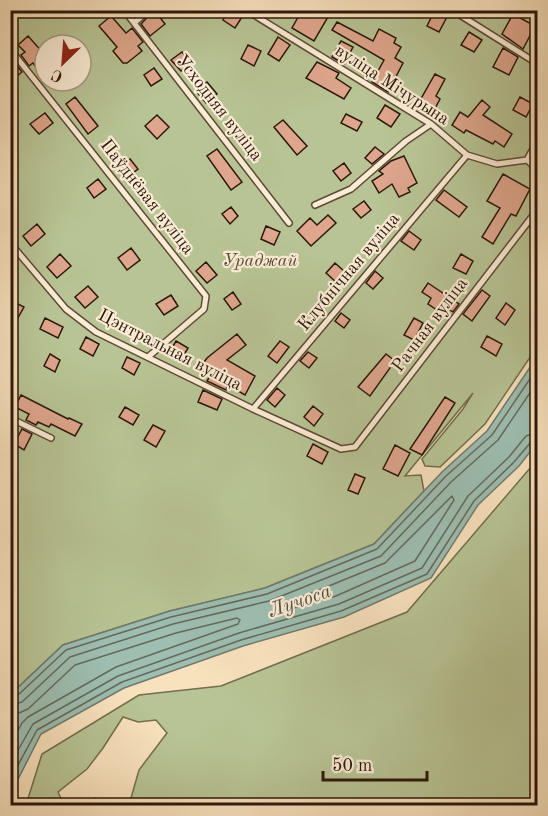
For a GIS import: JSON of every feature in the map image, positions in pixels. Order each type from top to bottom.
[{"type":"lane","name":"Усходняя вуліца","points":[[124,10],[289,224]]},
{"type":"lane","points":[[135,23],[149,10]]},
{"type":"lane","name":"вуліца Мічурына","points":[[246,10],[431,124],[467,155],[497,164],[527,160]]},
{"type":"lane","points":[[452,10],[537,64]]},
{"type":"lane","name":"Паўднёвая вуліца","points":[[10,49],[206,296],[204,309],[148,357]]},
{"type":"lane","points":[[315,206],[351,189],[406,141],[431,124]]},
{"type":"lane","points":[[537,140],[527,160],[537,170]]},
{"type":"lane","name":"Клубнічная вуліца","points":[[253,409],[467,155]]},
{"type":"lane","name":"Рачная вуліца","points":[[341,449],[355,447],[537,209]]},
{"type":"lane","name":"Цэнтральная вуліца","points":[[10,243],[66,309],[96,332],[253,409],[341,449]]},
{"type":"lane","points":[[10,418],[51,438]]},
{"type":"green space","name":"Ураджай","points":[[11,11],[537,11],[537,347],[485,424],[440,467],[425,466],[422,459],[463,409],[473,393],[405,476],[421,475],[424,491],[374,544],[265,588],[170,611],[63,645],[11,694]]},
{"type":"green space","points":[[537,460],[537,805],[129,805],[139,770],[167,733],[156,720],[138,722],[123,717],[87,769],[58,792],[64,805],[26,805],[42,754],[139,695],[221,686],[407,612]]},
{"type":"green space","points":[[95,798],[96,805],[64,805],[82,803]]},
{"type":"water","name":"Лучоса","points":[[537,357],[537,443],[519,466],[478,505],[431,578],[344,617],[243,646],[124,688],[41,734],[11,793],[11,694],[63,645],[170,611],[265,588],[374,544],[442,472],[487,431]]},
{"type":"building","points":[[154,10],[165,24],[150,36],[141,24]]},
{"type":"building","points":[[228,10],[242,17],[235,28],[223,20]]},
{"type":"building","points":[[302,10],[332,10],[314,41],[292,28]]},
{"type":"building","points":[[435,10],[447,10],[449,13],[439,32],[427,26]]},
{"type":"building","points":[[513,14],[535,26],[523,49],[502,34]]},
{"type":"building","points":[[111,16],[126,33],[132,28],[143,42],[138,46],[142,51],[127,63],[123,63],[113,51],[117,47],[99,26]]},
{"type":"building","points":[[337,22],[373,41],[379,29],[396,38],[394,43],[401,47],[395,58],[403,63],[388,92],[372,82],[384,60],[332,30]]},
{"type":"building","points":[[469,32],[482,40],[474,52],[461,45]]},
{"type":"building","points":[[28,36],[33,42],[33,63],[29,66],[21,55],[25,52],[18,45]]},
{"type":"building","points":[[278,37],[290,45],[279,61],[268,54]]},
{"type":"building","points":[[341,41],[353,47],[344,64],[332,57]]},
{"type":"building","points":[[248,45],[261,51],[254,66],[241,59]]},
{"type":"building","points":[[503,48],[518,57],[509,75],[493,67]]},
{"type":"building","points":[[182,52],[191,63],[181,71],[171,60]]},
{"type":"building","points":[[14,62],[22,72],[10,82],[10,64]]},
{"type":"building","points":[[317,62],[339,73],[336,78],[351,88],[344,99],[306,78]]},
{"type":"building","points":[[154,68],[162,79],[151,86],[144,75]]},
{"type":"building","points":[[435,74],[445,79],[436,96],[440,99],[433,112],[418,104]]},
{"type":"building","points":[[207,82],[217,94],[206,103],[196,91]]},
{"type":"building","points":[[75,97],[98,126],[88,134],[66,104]]},
{"type":"building","points":[[520,97],[533,104],[526,117],[513,110]]},
{"type":"building","points":[[482,100],[490,107],[483,115],[512,134],[504,147],[495,141],[493,144],[466,130],[464,133],[452,125],[460,112],[468,117]]},
{"type":"building","points":[[385,105],[400,114],[391,127],[377,118]]},
{"type":"building","points":[[45,113],[53,123],[39,134],[30,124]]},
{"type":"building","points":[[346,114],[362,122],[357,131],[341,123]]},
{"type":"building","points":[[157,115],[169,127],[157,139],[145,126]]},
{"type":"building","points":[[283,120],[307,146],[297,155],[274,127]]},
{"type":"building","points":[[375,147],[384,154],[372,164],[365,158]]},
{"type":"building","points":[[217,149],[242,182],[231,190],[207,156]]},
{"type":"building","points":[[404,156],[417,183],[408,188],[410,192],[399,197],[392,184],[379,193],[372,181],[383,174],[379,171],[391,161]]},
{"type":"building","points":[[130,159],[138,169],[125,179],[117,169]]},
{"type":"building","points":[[344,163],[351,173],[341,181],[333,171]]},
{"type":"building","points":[[503,174],[530,189],[516,216],[511,214],[493,244],[482,237],[500,208],[487,201]]},
{"type":"building","points":[[98,179],[106,189],[94,198],[87,188]]},
{"type":"building","points":[[444,190],[467,207],[459,217],[436,200]]},
{"type":"building","points":[[364,201],[371,210],[361,218],[353,209]]},
{"type":"building","points":[[231,207],[238,216],[230,224],[222,214]]},
{"type":"building","points":[[328,215],[336,223],[311,246],[297,231],[310,218],[317,225]]},
{"type":"building","points":[[37,224],[45,234],[31,246],[23,236]]},
{"type":"building","points":[[266,226],[280,232],[274,245],[261,239]]},
{"type":"building","points":[[409,231],[421,240],[414,250],[401,241]]},
{"type":"building","points":[[131,248],[140,260],[127,270],[118,258]]},
{"type":"building","points":[[60,254],[71,266],[57,278],[47,267]]},
{"type":"building","points":[[461,254],[473,261],[466,274],[453,268]]},
{"type":"building","points":[[206,262],[217,275],[207,283],[196,271]]},
{"type":"building","points":[[335,263],[345,272],[336,282],[326,273]]},
{"type":"building","points":[[375,271],[383,278],[373,289],[366,283]]},
{"type":"building","points":[[428,283],[459,304],[453,312],[441,304],[437,310],[428,304],[431,298],[422,292]]},
{"type":"building","points":[[88,286],[98,297],[85,308],[75,297]]},
{"type":"building","points":[[482,290],[490,296],[472,321],[463,314]]},
{"type":"building","points":[[233,292],[241,304],[232,310],[224,299]]},
{"type":"building","points":[[171,295],[178,306],[164,315],[156,304]]},
{"type":"building","points":[[10,300],[24,307],[10,332]]},
{"type":"building","points":[[506,303],[515,310],[505,325],[496,318]]},
{"type":"building","points":[[341,313],[350,320],[344,328],[335,321]]},
{"type":"building","points":[[45,318],[63,327],[58,338],[40,329]]},
{"type":"building","points":[[414,318],[423,323],[414,340],[404,335]]},
{"type":"building","points":[[237,334],[246,345],[227,360],[255,376],[245,395],[228,385],[226,390],[207,381],[210,376],[199,369],[207,358]]},
{"type":"building","points":[[487,336],[502,344],[496,356],[481,347]]},
{"type":"building","points":[[86,337],[99,344],[93,356],[80,349]]},
{"type":"building","points":[[176,341],[188,348],[181,360],[169,353]]},
{"type":"building","points":[[280,341],[289,347],[277,363],[268,356]]},
{"type":"building","points":[[308,352],[317,358],[309,368],[300,361]]},
{"type":"building","points":[[50,354],[60,360],[55,372],[44,366]]},
{"type":"building","points":[[386,354],[395,361],[370,396],[358,387]]},
{"type":"building","points":[[127,357],[140,363],[134,375],[122,368]]},
{"type":"building","points":[[277,388],[285,395],[275,407],[267,400]]},
{"type":"building","points":[[203,390],[222,399],[217,410],[198,402]]},
{"type":"building","points":[[21,395],[82,424],[75,436],[51,424],[49,427],[38,422],[36,425],[26,420],[29,414],[15,407]]},
{"type":"building","points":[[445,397],[455,403],[422,455],[410,449]]},
{"type":"building","points":[[313,406],[323,414],[314,426],[304,417]]},
{"type":"building","points":[[125,407],[139,415],[133,425],[119,417]]},
{"type":"building","points":[[153,425],[165,431],[156,447],[144,440]]},
{"type":"building","points":[[22,429],[32,434],[24,450],[14,444]]},
{"type":"building","points":[[313,444],[328,452],[322,464],[307,456]]},
{"type":"building","points":[[395,445],[410,453],[398,476],[383,469]]},
{"type":"building","points":[[355,474],[365,478],[358,494],[348,490]]}]
